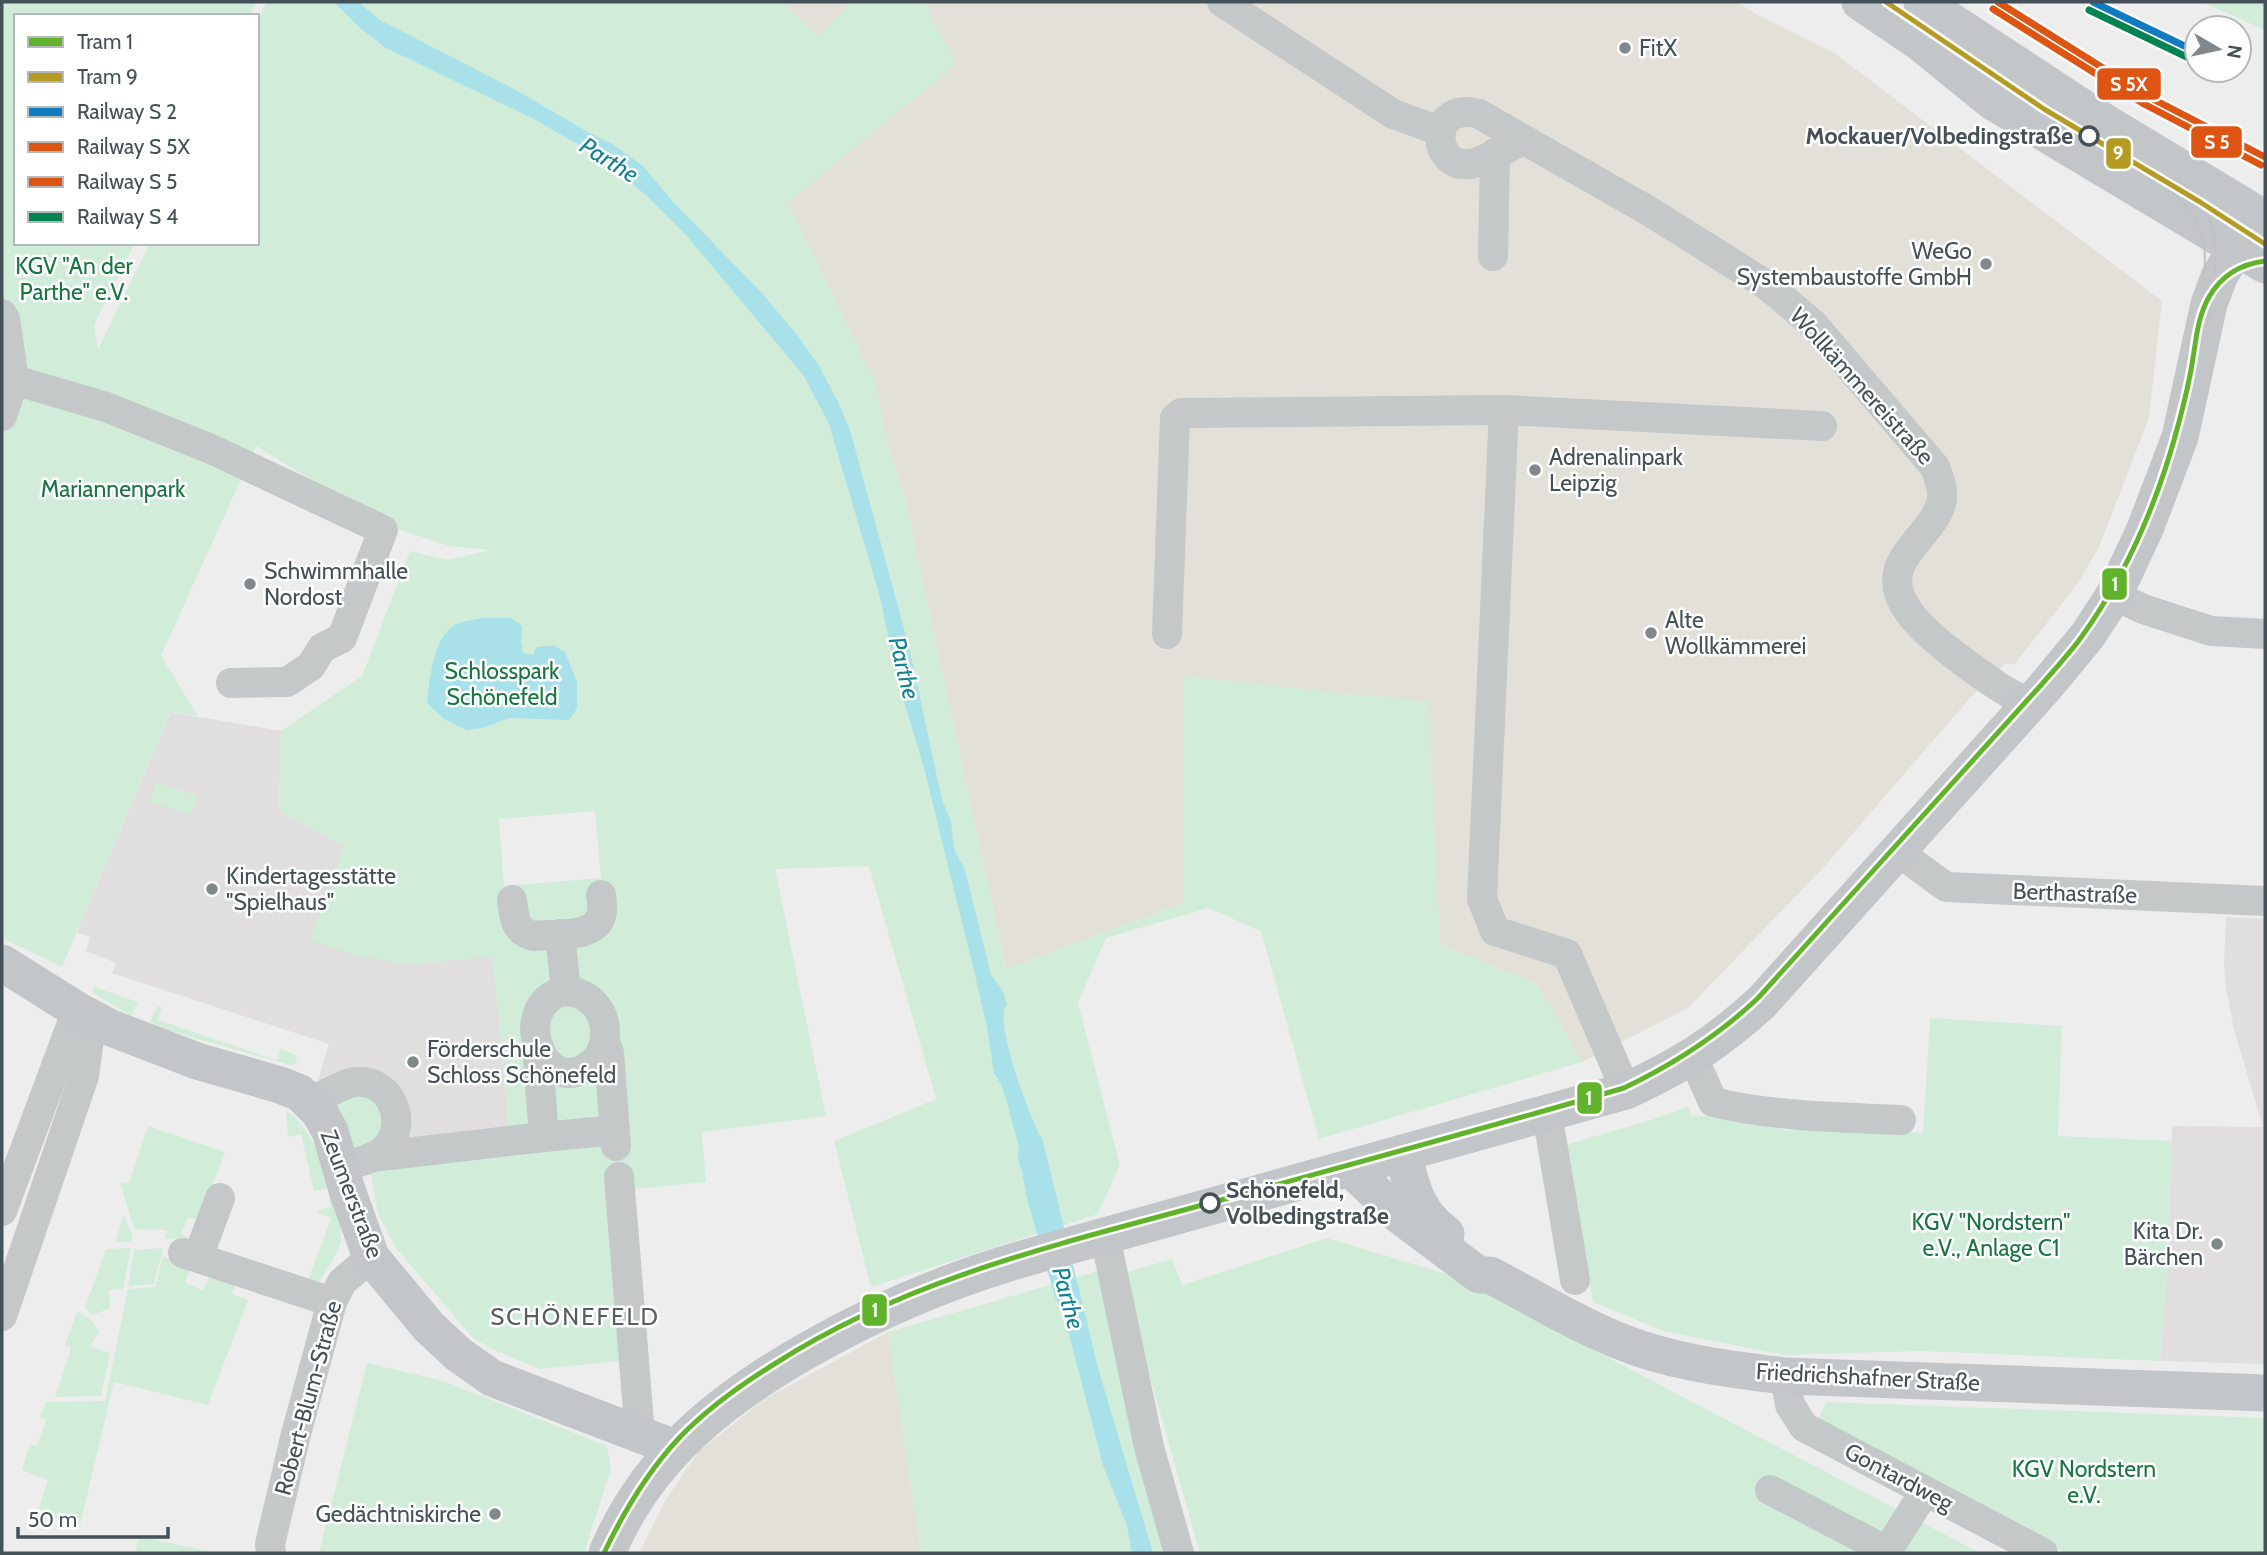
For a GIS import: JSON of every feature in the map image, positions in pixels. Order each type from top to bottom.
[{"type":"main road","points":[[1860,2],[1919,43],[1993,102],[2181,215],[2255,253]]},
{"type":"main road","points":[[1922,2],[2103,121],[2265,219]]},
{"type":"main road","points":[[2222,194],[2234,223],[2255,253]]},
{"type":"main road","points":[[2181,215],[2205,273],[2209,304]]},
{"type":"main road","points":[[607,1553],[638,1496],[675,1448],[714,1411],[752,1384],[847,1328],[976,1272],[1626,1091],[1693,1057],[1731,1030],[1762,1002],[2088,635],[2114,595],[2145,529],[2180,437],[2209,304],[2219,277],[2255,253]]},
{"type":"main road","name":"Zeumerstraße","points":[[2,963],[111,1028],[179,1054],[300,1093],[320,1112],[330,1131],[357,1162],[354,1210],[371,1257],[429,1327],[458,1354],[492,1378],[675,1448]]},
{"type":"main road","name":"Friedrichshafner Straße","points":[[1403,1153],[1416,1198],[1424,1214],[1485,1264],[1490,1275]]},
{"type":"main road","name":"Friedrichshafner Straße","points":[[1343,1170],[1353,1171],[1400,1216],[1479,1275],[1490,1275],[1582,1324],[1639,1348],[1718,1367],[1785,1376],[2265,1393]]},
{"type":"street","points":[[1222,2],[1393,114],[1440,131],[1440,143],[1445,154],[1454,162],[1465,165],[1477,163],[1524,140]]},
{"type":"street","name":"Wollkämmereistraße","points":[[1440,131],[1446,120],[1455,113],[1468,111],[1479,114],[1649,211],[1768,286],[1813,324],[1935,467],[1942,484],[1942,501],[1937,512],[1899,568],[1898,587],[1908,611],[1929,633],[1997,686],[2028,705]]},
{"type":"street","points":[[1493,256],[1495,153]]},
{"type":"street","points":[[2,314],[14,380],[2,416]]},
{"type":"street","points":[[14,380],[106,407],[211,449],[383,530],[342,638],[322,648],[311,666],[287,682],[231,683]]},
{"type":"street","points":[[1504,410],[1482,899],[1495,931],[1567,954],[1626,1091]]},
{"type":"street","points":[[1167,634],[1175,418],[1181,413],[1504,410],[1822,426]]},
{"type":"street","points":[[2114,595],[2143,609],[2211,631],[2265,634]]},
{"type":"street","name":"Berthastraße","points":[[1897,851],[1946,887],[2265,901]]},
{"type":"street","points":[[512,900],[514,919],[521,931],[534,936],[585,932],[597,925],[603,912],[601,895]]},
{"type":"street","points":[[560,934],[566,991]]},
{"type":"street","points":[[566,991],[586,996],[600,1010],[606,1029],[605,1042],[596,1061],[589,1067],[574,1073],[561,1072],[552,1067],[540,1051],[535,1030],[539,1011],[552,996],[566,991]]},
{"type":"street","points":[[4,1201],[84,1014]]},
{"type":"street","points":[[2,1316],[84,1076],[84,1014]]},
{"type":"street","points":[[357,1162],[544,1137],[615,1138],[609,1053],[605,1042]]},
{"type":"street","points":[[540,1051],[538,1058],[544,1137]]},
{"type":"street","points":[[1693,1057],[1713,1102],[1744,1110],[1793,1115],[1901,1120]]},
{"type":"street","points":[[310,1102],[353,1082],[375,1085],[385,1092],[392,1101],[396,1114],[397,1127],[392,1140],[384,1150],[357,1162]]},
{"type":"street","points":[[1547,1113],[1575,1280]]},
{"type":"street","points":[[619,1177],[640,1436]]},
{"type":"street","points":[[220,1198],[190,1255],[332,1302]]},
{"type":"street","points":[[1093,1239],[1179,1553]]},
{"type":"street","name":"Robert-Blum-Straße","points":[[271,1553],[270,1544],[293,1446],[332,1302],[342,1282],[371,1257]]},
{"type":"street","name":"Gontardweg","points":[[1785,1376],[1790,1405],[1804,1427],[2043,1553]]},
{"type":"street","points":[[1770,1490],[1886,1552],[1925,1491]]},
{"type":"shaded area","points":[[782,2],[852,2],[818,37]]},
{"type":"shaded area","points":[[923,2],[1737,2],[1834,53],[2162,301],[2149,418],[2099,547],[2078,583],[2014,665],[2006,663],[1970,698],[1822,869],[1688,1008],[1582,1062],[1537,984],[1440,944],[1428,702],[1184,677],[1183,903],[1006,969],[905,498],[887,440],[787,201],[956,64]]},
{"type":"shaded area","name":"Kindertagesstätte \"Spielhaus\"","points":[[171,712],[281,731],[279,811],[344,846],[405,962],[409,964],[493,956],[509,1134],[412,1149],[335,1098],[318,1080],[329,1044],[112,973],[116,963],[86,951],[90,937],[77,932]]},
{"type":"shaded area","name":"Kita Dr. Bärchen","points":[[2226,917],[2265,919],[2265,1364],[2160,1361],[2168,1261],[2172,1126],[2263,1127],[2234,1030],[2226,987]]},
{"type":"shaded area","points":[[888,1332],[921,1553],[639,1553],[667,1498],[699,1451],[765,1399]]},
{"type":"green space","points":[[2,2],[257,2],[251,14],[14,14],[14,245],[134,245],[94,325],[98,349],[149,245],[259,245],[259,18],[267,2],[782,2],[818,36],[852,2],[923,2],[957,64],[788,202],[875,381],[887,440],[905,498],[1006,969],[1183,903],[1183,676],[1429,702],[1440,944],[1537,984],[1582,1062],[1319,1139],[1261,931],[1208,908],[1106,938],[1078,1003],[1120,1165],[1098,1214],[871,1287],[834,1141],[936,1099],[869,866],[775,869],[826,1116],[702,1132],[706,1182],[635,1189],[649,1358],[540,1369],[492,1349],[473,1338],[395,1247],[378,1213],[370,1170],[357,1155],[333,1099],[366,1090],[383,1108],[384,1137],[358,1154],[509,1134],[493,957],[409,964],[357,956],[310,940],[344,846],[279,811],[281,731],[362,676],[410,551],[447,560],[491,550],[449,546],[386,525],[256,446],[161,656],[198,716],[171,711],[62,967],[2,938]],"holes":[[[595,811],[601,878],[504,886],[499,819]]]},
{"type":"green space","points":[[2202,2],[2265,2],[2265,30],[2253,25],[2253,14],[2229,14]]},
{"type":"green space","points":[[156,782],[197,796],[190,815],[150,801]]},
{"type":"green space","points":[[94,987],[138,1002],[131,1016],[92,992]]},
{"type":"green space","points":[[157,1007],[162,1007],[158,1020],[277,1060],[281,1048],[296,1055],[297,1062],[293,1065],[287,1064],[166,1030],[150,1022]]},
{"type":"green space","name":"KGV \"Nordstern\" e.V., Anlage C1","points":[[1930,1018],[2062,1026],[2058,1136],[2172,1141],[2168,1261],[2160,1361],[1920,1351],[1784,1355],[1663,1331],[1593,1302],[1565,1145],[1688,1107],[1692,1116],[1723,1115],[1789,1131],[1802,1127],[1923,1133]]},
{"type":"green space","points":[[286,1110],[309,1136],[319,1155],[330,1188],[314,1191],[301,1134],[288,1137]]},
{"type":"green space","points":[[148,1126],[225,1152],[213,1184],[220,1187],[206,1223],[188,1217],[181,1234],[191,1238],[165,1239],[165,1230],[134,1229],[120,1182],[129,1183]]},
{"type":"green space","points":[[335,1198],[341,1226],[340,1245],[316,1286],[306,1286],[331,1218],[317,1212],[331,1207],[329,1199]]},
{"type":"green space","points":[[124,1215],[133,1238],[130,1242],[115,1242]]},
{"type":"green space","points":[[1327,1238],[1453,1276],[1980,1553],[1200,1553],[1121,1274],[1172,1259],[1182,1285]]},
{"type":"green space","points":[[131,1248],[123,1289],[109,1290],[110,1308],[93,1315],[85,1308],[106,1249]]},
{"type":"green space","points":[[163,1248],[154,1284],[128,1286],[134,1250]]},
{"type":"green space","points":[[163,1257],[191,1265],[185,1283],[203,1290],[211,1272],[237,1281],[232,1294],[248,1300],[208,1405],[114,1382],[80,1525],[37,1513],[48,1480],[22,1470],[30,1444],[37,1446],[46,1420],[40,1417],[46,1402],[105,1401],[128,1289],[155,1287]]},
{"type":"green space","points":[[1101,1270],[1173,1553],[921,1553],[888,1332]]},
{"type":"green space","points":[[77,1312],[90,1320],[99,1333],[90,1346],[110,1353],[101,1396],[55,1397],[71,1348],[65,1345]]},
{"type":"green space","points":[[367,1363],[444,1381],[607,1446],[611,1469],[584,1553],[319,1553]]},
{"type":"green space","name":"KGV Nordstern e.V.","points":[[1826,1402],[2265,1418],[2265,1553],[2067,1553],[1818,1419]]},
{"type":"green space","points":[[139,1536],[216,1553],[135,1553]]},
{"type":"water","name":"Parthe","points":[[334,2],[358,2],[380,20],[514,89],[611,143],[643,166],[676,205],[761,292],[818,364],[850,430],[909,647],[942,800],[951,821],[954,849],[965,870],[991,975],[1002,989],[1007,1004],[1004,1014],[1009,1049],[1022,1093],[1043,1141],[1098,1368],[1153,1553],[1132,1553],[1127,1526],[1103,1465],[1065,1319],[1055,1297],[1026,1195],[1018,1160],[1019,1148],[1008,1106],[1002,1086],[994,1073],[975,975],[924,768],[897,678],[880,597],[829,424],[804,376],[687,236],[649,198],[610,165],[532,118],[386,48],[360,28]]},
{"type":"water","points":[[482,618],[511,618],[522,626],[523,653],[533,655],[537,647],[554,645],[565,652],[577,682],[577,708],[569,720],[509,718],[483,728],[467,730],[444,719],[427,703],[431,672],[441,639],[455,625]]},
{"type":"tram line","name":"9","points":[[1886,2],[2044,109],[2265,244]]},
{"type":"tram line","points":[[2172,174],[2199,201],[2213,230],[2216,262],[2207,327]]},
{"type":"tram line","points":[[2161,179],[2184,204],[2199,226],[2205,251],[2203,286]]},
{"type":"tram line","name":"1","points":[[604,1553],[647,1478],[668,1450],[702,1416],[776,1363],[881,1307],[936,1284],[1049,1247],[1624,1088],[1678,1059],[1727,1025],[1758,998],[2080,639],[2127,562],[2162,479],[2179,422],[2197,330],[2205,305],[2226,277],[2240,268],[2265,261]]},
{"type":"transit line","points":[[1998,2],[2149,97],[2265,157]]},
{"type":"transit line","points":[[2093,2],[2183,45]]},
{"type":"transit line","points":[[1993,9],[2144,104],[2261,165]]},
{"type":"transit line","points":[[2089,10],[2183,55]]},
{"type":"place","name":"FitX","points":[[1625,48]]},
{"type":"place","name":"Mockauer/Volbedingstraße","points":[[2089,136]]},
{"type":"place","name":"WeGo Systembaustoffe GmbH","points":[[1986,264]]},
{"type":"place","name":"Adrenalinpark Leipzig","points":[[1535,470]]},
{"type":"place","name":"Schwimmhalle Nordost","points":[[250,584]]},
{"type":"place","name":"Alte Wollkämmerei","points":[[1651,633]]},
{"type":"place","name":"Kindertagesstätte \"Spielhaus\"","points":[[212,889]]},
{"type":"place","name":"Förderschule Schloss Schönefeld","points":[[413,1062]]},
{"type":"place","name":"Schönefeld, Volbedingstraße","points":[[1210,1203]]},
{"type":"place","name":"Kita Dr. Bärchen","points":[[2217,1244]]},
{"type":"place","name":"Gedächtniskirche","points":[[495,1514]]},
{"type":"district","name":"SCHÖNEFELD","points":[[575,1317]]},
{"type":"park label","name":"KGV \"An der Parthe\" e.V.","points":[[74,279]]},
{"type":"park label","name":"Mariannenpark","points":[[113,489]]},
{"type":"park label","name":"Schlosspark Schönefeld","points":[[502,684]]}]
